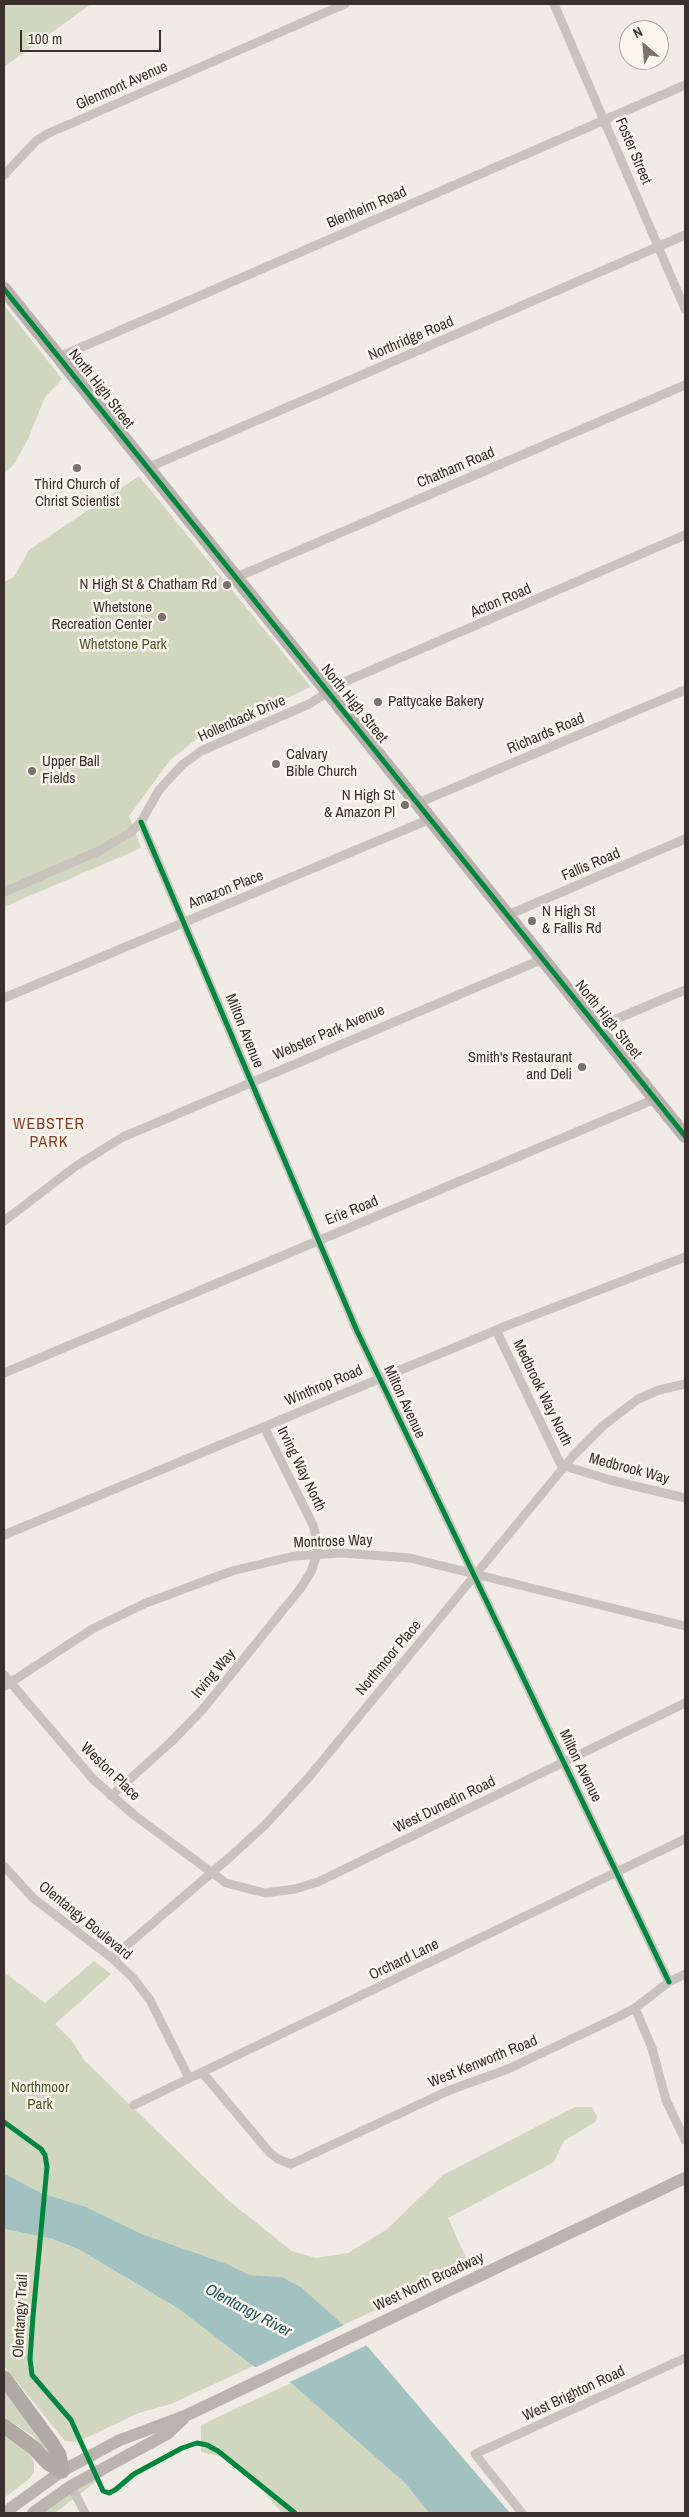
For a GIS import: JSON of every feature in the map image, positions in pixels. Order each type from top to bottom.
[{"type":"highway","points":[[4,2378],[51,2442],[58,2456],[62,2471]]},
{"type":"highway","points":[[4,2426],[34,2448],[48,2463],[62,2471]]},
{"type":"main road","name":"North High Street","points":[[4,289],[685,1136]]},
{"type":"main road","name":"West North Broadway","points":[[4,2513],[62,2471],[120,2440],[187,2415],[685,2178]]},
{"type":"main road","name":"West North Broadway","points":[[33,2513],[70,2486],[167,2434],[187,2415]]},
{"type":"main road","points":[[62,2471],[70,2486]]},
{"type":"street","name":"Glenmont Avenue","points":[[4,175],[36,141],[47,134],[345,4]]},
{"type":"street","name":"Foster Street","points":[[554,4],[685,309]]},
{"type":"street","name":"Blenheim Road","points":[[59,357],[685,85]]},
{"type":"street","name":"Northridge Road","points":[[147,468],[685,235]]},
{"type":"street","name":"Chatham Road","points":[[237,577],[685,385]]},
{"type":"street","name":"Acton Road","points":[[328,691],[344,682],[685,535]]},
{"type":"street","name":"Richards Road","points":[[418,804],[685,690]]},
{"type":"street","name":"Hollenback Drive","points":[[4,892],[101,850],[131,832],[141,822],[159,790],[190,759],[213,745],[309,704],[328,691]]},
{"type":"street","name":"Amazon Place","points":[[4,998],[430,819]]},
{"type":"street","name":"Milton Avenue","points":[[141,822],[318,1240],[380,1378],[669,1982]]},
{"type":"street","name":"Fallis Road","points":[[508,915],[685,839]]},
{"type":"street","name":"Webster Park Avenue","points":[[4,1221],[76,1166],[122,1136],[543,959]]},
{"type":"street","points":[[597,1027],[685,990]]},
{"type":"street","name":"Erie Road","points":[[4,1374],[655,1099]]},
{"type":"street","name":"Winthrop Road","points":[[4,1535],[496,1330],[685,1257]]},
{"type":"street","name":"Medbrook Way North","points":[[496,1330],[564,1467]]},
{"type":"street","name":"Northmoor Place","points":[[112,1958],[211,1874],[265,1825],[309,1777],[564,1467],[622,1408],[659,1390],[685,1384]]},
{"type":"street","name":"Irving Way North","points":[[264,1427],[313,1525],[317,1540],[317,1554]]},
{"type":"street","name":"Medbrook Way","points":[[564,1467],[685,1498]]},
{"type":"street","name":"Montrose Way","points":[[5,1682],[94,1628],[146,1603],[241,1568],[294,1556],[317,1554],[382,1554],[410,1558],[685,1626]]},
{"type":"street","name":"Irving Way","points":[[111,1796],[171,1742],[230,1677],[300,1589],[311,1572],[317,1554]]},
{"type":"street","name":"Weston Place","points":[[5,1682],[111,1796],[211,1874]]},
{"type":"street","name":"West Dunedin Road","points":[[211,1874],[226,1883],[265,1893],[295,1889],[318,1882],[685,1703]]},
{"type":"street","name":"Orchard Lane","points":[[134,2105],[685,1839]]},
{"type":"street","name":"Olentangy Boulevard","points":[[4,1866],[33,1898],[112,1958],[150,2000],[189,2078]]},
{"type":"street","name":"West Kenworth Road","points":[[202,2072],[270,2153],[286,2163],[297,2163],[450,2090],[508,2069],[636,2008],[669,1982],[685,1974]]},
{"type":"street","points":[[636,2008],[652,2048],[666,2100],[685,2140]]},
{"type":"street","name":"West Brighton Road","points":[[522,2513],[475,2454],[685,2358]]},
{"type":"street","points":[[70,2486],[84,2513]]},
{"type":"green space","points":[[4,4],[91,4],[4,67]]},
{"type":"green space","points":[[4,305],[62,379],[45,397],[29,437],[15,463],[4,474]]},
{"type":"green space","name":"Whetstone Park","points":[[139,476],[311,687],[198,738],[170,760],[129,816],[141,848],[4,907],[4,582],[14,577],[29,550]]},
{"type":"green space","name":"Northmoor Park","points":[[94,1961],[111,1974],[55,2024],[72,2041],[84,2060],[229,2201],[292,2251],[316,2258],[348,2253],[386,2230],[443,2175],[575,2107],[592,2107],[597,2116],[595,2122],[564,2141],[554,2162],[448,2218],[470,2267],[343,2325],[301,2287],[282,2277],[249,2275],[227,2264],[142,2234],[86,2207],[39,2192],[4,2173],[4,1972],[45,2003]]},
{"type":"green space","points":[[4,2229],[53,2239],[80,2250],[179,2309],[253,2366],[171,2404],[139,2413],[77,2442],[65,2441],[4,2366]]},
{"type":"green space","points":[[291,2383],[405,2483],[429,2513],[282,2513],[246,2471],[224,2457],[201,2452],[201,2425]]},
{"type":"green space","points":[[4,2390],[47,2447],[44,2449],[33,2436],[4,2417]]},
{"type":"green space","points":[[4,2435],[21,2446],[31,2456],[34,2463],[34,2472],[29,2479],[4,2498]]},
{"type":"green space","points":[[115,2467],[55,2513],[43,2513],[70,2493]]},
{"type":"water","name":"Olentangy River","points":[[4,2173],[39,2192],[86,2207],[142,2234],[227,2264],[249,2275],[282,2277],[301,2287],[368,2347],[510,2513],[429,2513],[405,2483],[291,2383],[253,2366],[179,2309],[80,2250],[53,2239],[4,2229]]},
{"type":"pier","points":[[346,2324],[369,2344],[286,2384],[252,2369]]},
{"type":"cycle path","points":[[4,289],[685,1136]]},
{"type":"cycle path","points":[[141,822],[357,1331],[669,1982]]},
{"type":"cycle path","name":"Olentangy Trail","points":[[4,2122],[41,2149],[45,2155],[47,2167],[33,2316],[30,2359],[32,2375],[71,2420],[103,2491],[109,2493],[115,2490],[134,2474],[182,2448],[197,2443],[207,2445],[218,2451],[295,2513]]},
{"type":"place","name":"Third Church of Christ Scientist","points":[[77,468]]},
{"type":"place","name":"N High St & Chatham Rd","points":[[227,585]]},
{"type":"place","name":"Whetstone Recreation Center","points":[[162,617]]},
{"type":"place","name":"Pattycake Bakery","points":[[378,702]]},
{"type":"place","name":"Calvary Bible Church","points":[[276,764]]},
{"type":"place","name":"Upper Ball Fields","points":[[32,771]]},
{"type":"place","name":"N High St & Amazon Pl","points":[[405,805]]},
{"type":"place","name":"N High St & Fallis Rd","points":[[532,921]]},
{"type":"place","name":"Smith's Restaurant and Deli","points":[[582,1067]]},
{"type":"district","name":"WEBSTER PARK","points":[[49,1134]]}]
